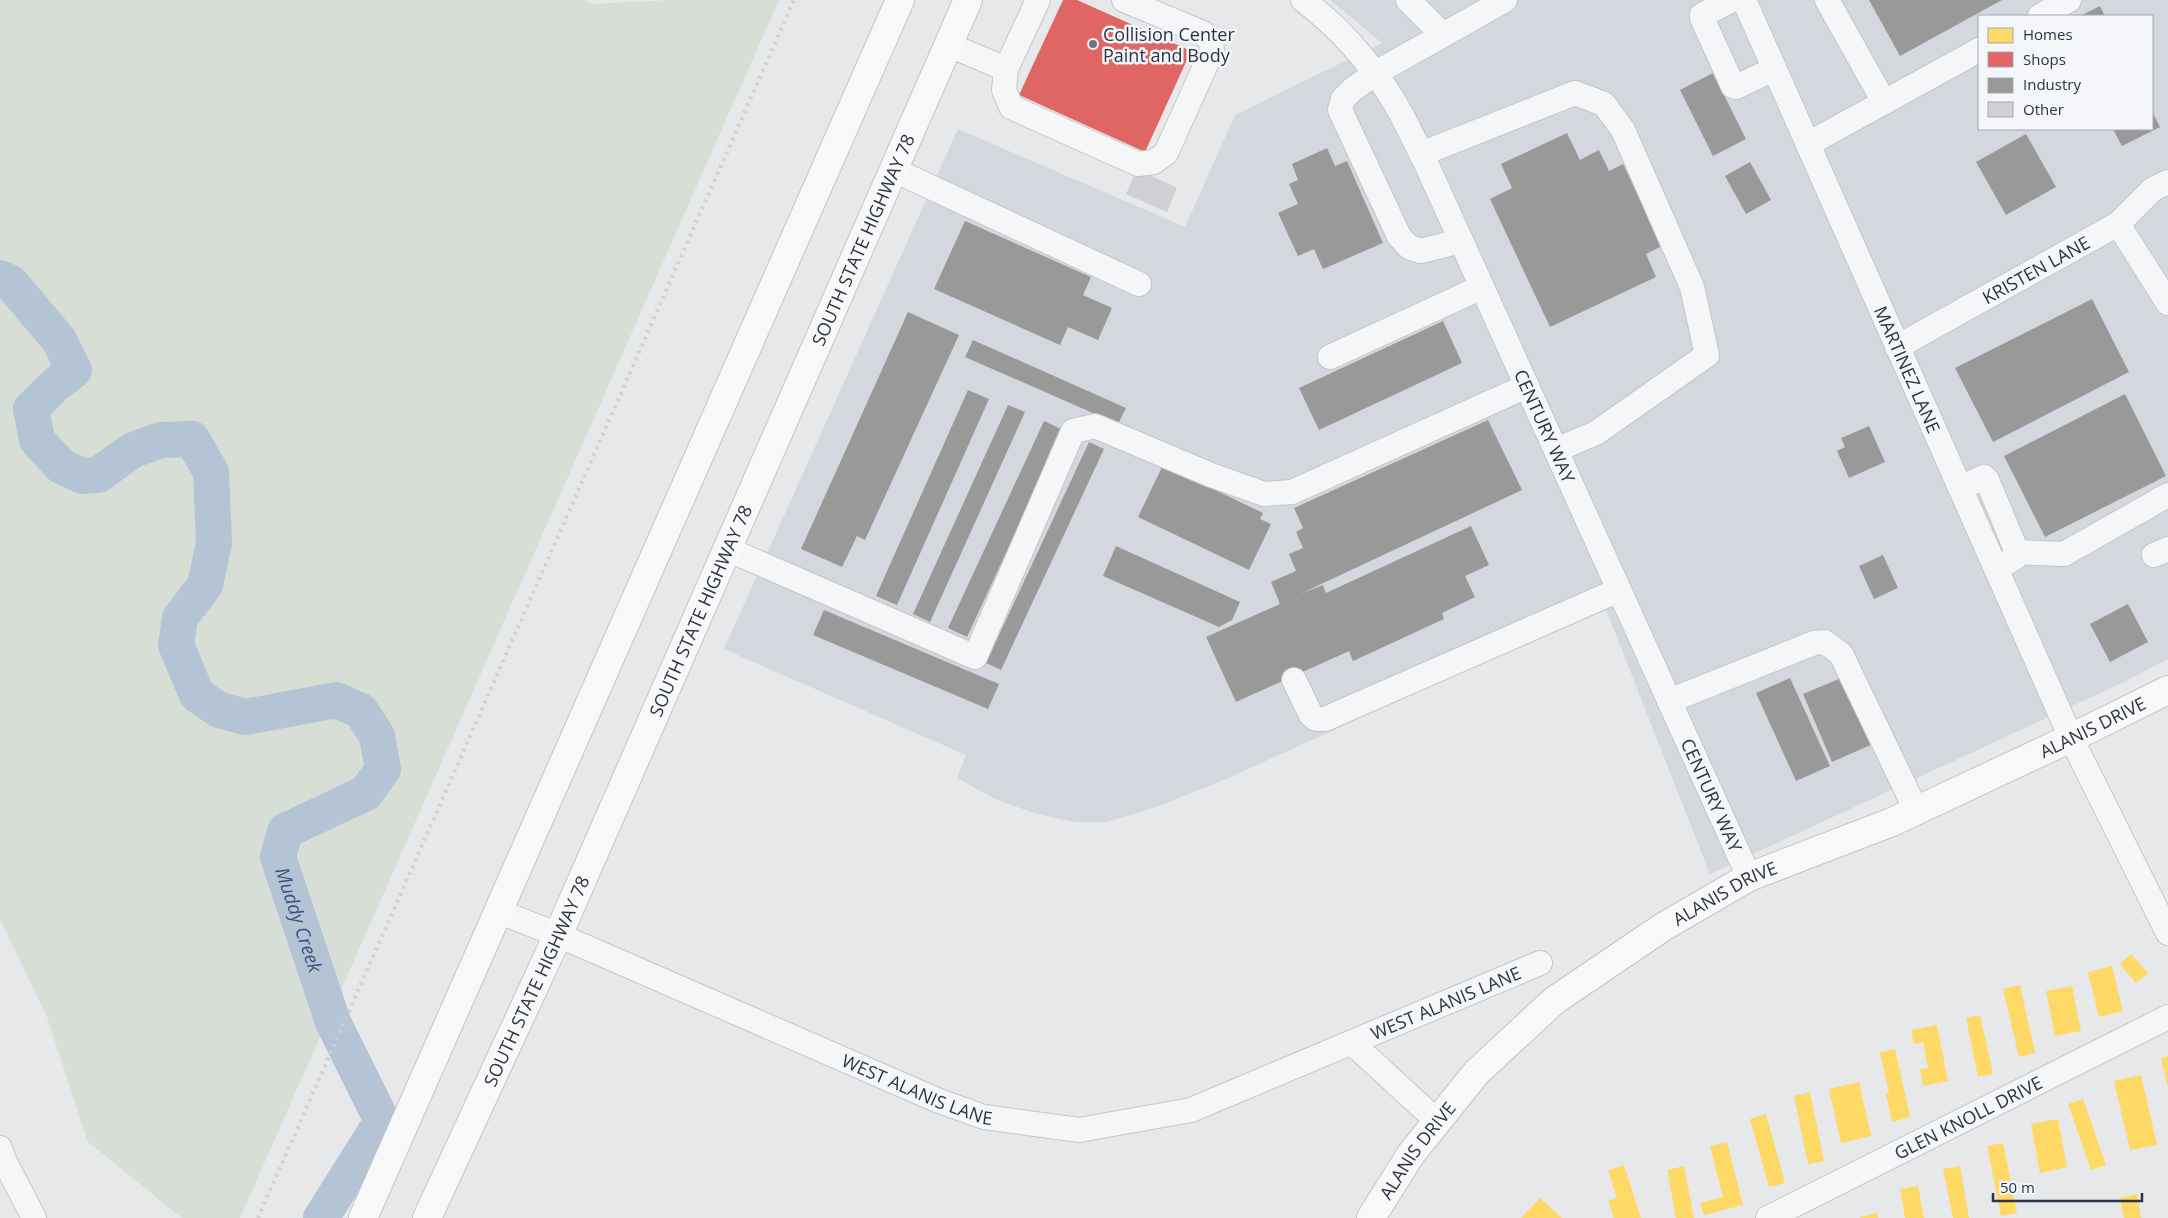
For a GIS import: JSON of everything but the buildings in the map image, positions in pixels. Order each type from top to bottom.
[{"type":"main road","points":[[363,1218],[900,0]]},
{"type":"main road","name":"SOUTH STATE HIGHWAY 78","points":[[427,1218],[558,935],[968,0]]},
{"type":"main road","name":"ALANIS DRIVE","points":[[1370,1218],[1411,1154],[1477,1072],[1555,1000],[1664,927],[1749,877],[1916,810],[2071,738],[2168,690]]},
{"type":"street","points":[[1038,0],[1006,69],[1004,90],[1011,107],[1138,164],[1154,162],[1166,153],[1212,51],[1211,40],[1203,34],[1131,1]]},
{"type":"street","name":"CENTURY WAY","points":[[1303,0],[1324,16],[1374,74],[1394,102],[1421,154],[1749,877]]},
{"type":"street","points":[[1408,0],[1443,35]]},
{"type":"street","points":[[1461,241],[1421,251],[1409,247],[1399,236],[1340,110],[1343,99],[1374,74],[1505,0]]},
{"type":"street","points":[[1732,0],[1702,15],[1702,18],[1733,86],[1736,87],[1774,69]]},
{"type":"street","name":"MARTINEZ LANE","points":[[1744,0],[1896,347],[2071,738]]},
{"type":"street","points":[[1827,0],[1884,102]]},
{"type":"street","points":[[2042,15],[2069,0]]},
{"type":"street","points":[[948,45],[1006,69]]},
{"type":"street","points":[[1808,144],[1978,51]]},
{"type":"street","points":[[1421,154],[1575,93],[1604,104],[1624,130],[1692,287],[1706,355],[1596,433],[1556,450]]},
{"type":"street","points":[[894,170],[1139,284]]},
{"type":"street","name":"KRISTEN LANE","points":[[1896,347],[2118,224],[2153,189],[2168,182]]},
{"type":"street","points":[[2118,224],[2168,303]]},
{"type":"street","points":[[1330,357],[1482,287]]},
{"type":"street","points":[[727,549],[975,657],[1073,432],[1095,426],[1264,494],[1292,492],[1527,386]]},
{"type":"street","points":[[1960,488],[1984,477],[2017,552],[2016,557],[1996,570]]},
{"type":"street","points":[[2017,552],[2064,554],[2168,496]]},
{"type":"street","points":[[1294,680],[1311,715],[1316,718],[1325,719],[1619,590]]},
{"type":"street","points":[[1669,701],[1814,643],[1825,642],[1841,654],[1916,810]]},
{"type":"street","points":[[2071,738],[2168,933]]},
{"type":"street","name":"WEST ALANIS LANE","points":[[498,911],[558,935],[939,1102],[984,1117],[1024,1124],[1079,1130],[1192,1110],[1540,963]]},
{"type":"street","name":"GLEN KNOLL DRIVE","points":[[1768,1218],[2168,1017]]},
{"type":"street","name":"WEST ALANIS LANE","points":[[1352,1043],[1437,1121]]},
{"type":"street","points":[[0,1148],[4,1160],[34,1218]]},
{"type":"shaded area","points":[[0,0],[583,0],[594,4],[670,0],[779,0],[240,1218],[182,1218],[88,1142],[47,1017],[0,919]]},
{"type":"shaded area","points":[[1330,0],[2168,0],[2168,659],[2124,682],[1710,874],[1605,607],[1226,779],[1156,807],[1107,822],[1073,822],[1034,813],[995,799],[957,778],[966,755],[724,649],[958,129],[1185,227],[1235,115],[1382,43]]},
{"type":"waterway","name":"Muddy Creek","points":[[0,278],[11,283],[59,340],[74,370],[54,386],[31,409],[37,440],[61,466],[82,476],[98,475],[133,450],[161,440],[192,439],[211,472],[214,543],[205,585],[180,618],[176,645],[197,695],[219,710],[246,717],[336,700],[361,711],[377,736],[383,769],[366,793],[285,831],[278,857],[333,1022],[382,1121],[321,1218]]},
{"type":"railway","points":[[258,1218],[794,0]]},
{"type":"place","name":"Collision Center Paint and Body","points":[[1093,44]]}]
